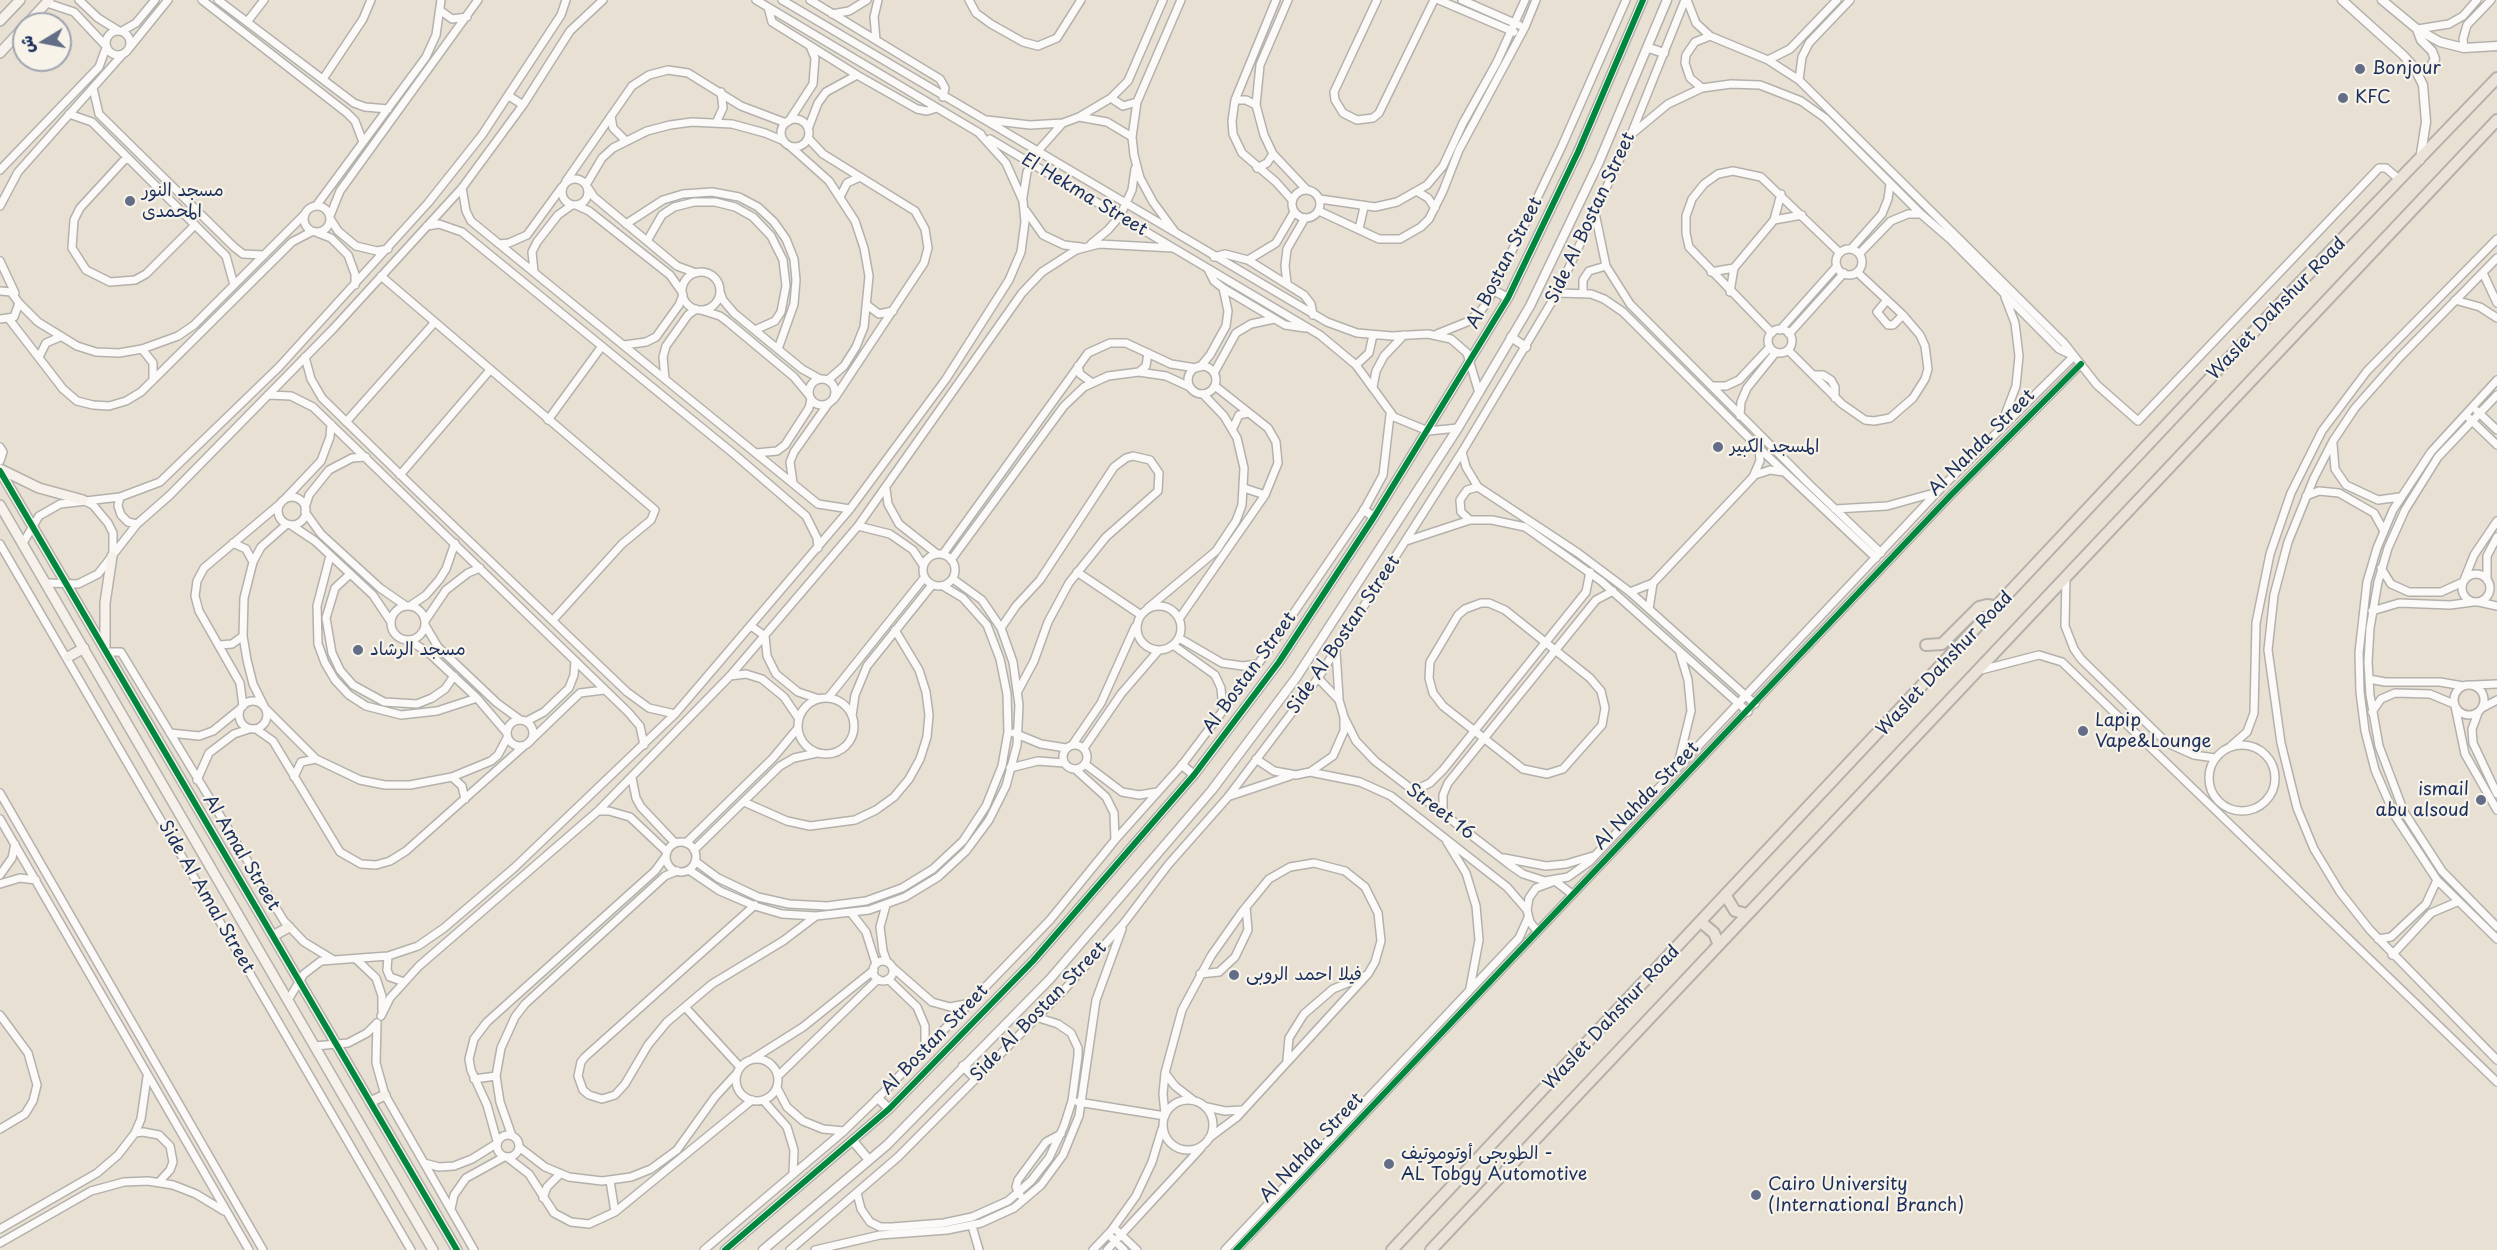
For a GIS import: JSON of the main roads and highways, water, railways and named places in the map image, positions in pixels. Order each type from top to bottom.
[{"type":"main road","points":[[0,21],[20,0]]},
{"type":"main road","points":[[0,53],[12,41]]},
{"type":"main road","name":"Waslet Dahshur Road","points":[[1392,1250],[1702,923],[2291,292],[2497,78]]},
{"type":"main road","name":"Waslet Dahshur Road","points":[[1431,1250],[1718,943],[1981,670],[2066,576],[2497,120]]},
{"type":"main road","points":[[0,470],[39,488],[83,500]]},
{"type":"main road","name":"Al Amal Street","points":[[0,470],[457,1250]]},
{"type":"main road","name":"Al Amal Street","points":[[0,505],[433,1250]]},
{"type":"main road","points":[[106,651],[105,603],[112,556]]},
{"type":"main road","points":[[1926,645],[1942,644],[1979,607],[1987,605],[1998,607]]},
{"type":"main road","points":[[68,657],[84,648]]},
{"type":"main road","points":[[1726,896],[1735,911],[1746,914]]},
{"type":"main road","points":[[1702,923],[1714,933],[1718,943]]},
{"type":"main road","points":[[273,936],[289,927]]},
{"type":"main road","points":[[370,1102],[385,1095]]},
{"type":"place","name":"Bonjour","points":[[2360,69]]},
{"type":"place","name":"KFC","points":[[2343,98]]},
{"type":"place","name":"مسجد النور المحمدى","points":[[130,201]]},
{"type":"place","name":"المسجد الكبير","points":[[1718,447]]},
{"type":"place","name":"مسجد الرشاد","points":[[358,650]]},
{"type":"place","name":"Lapip Vape&Lounge","points":[[2083,731]]},
{"type":"place","name":"ismail abu alsoud","points":[[2481,800]]},
{"type":"place","name":"فيلا احمد الروبى","points":[[1234,975]]},
{"type":"place","name":"الطوبجى أوتوموتيف - AL Tobgy Automotive","points":[[1389,1164]]},
{"type":"place","name":"Cairo University (International Branch)","points":[[1756,1195]]}]
